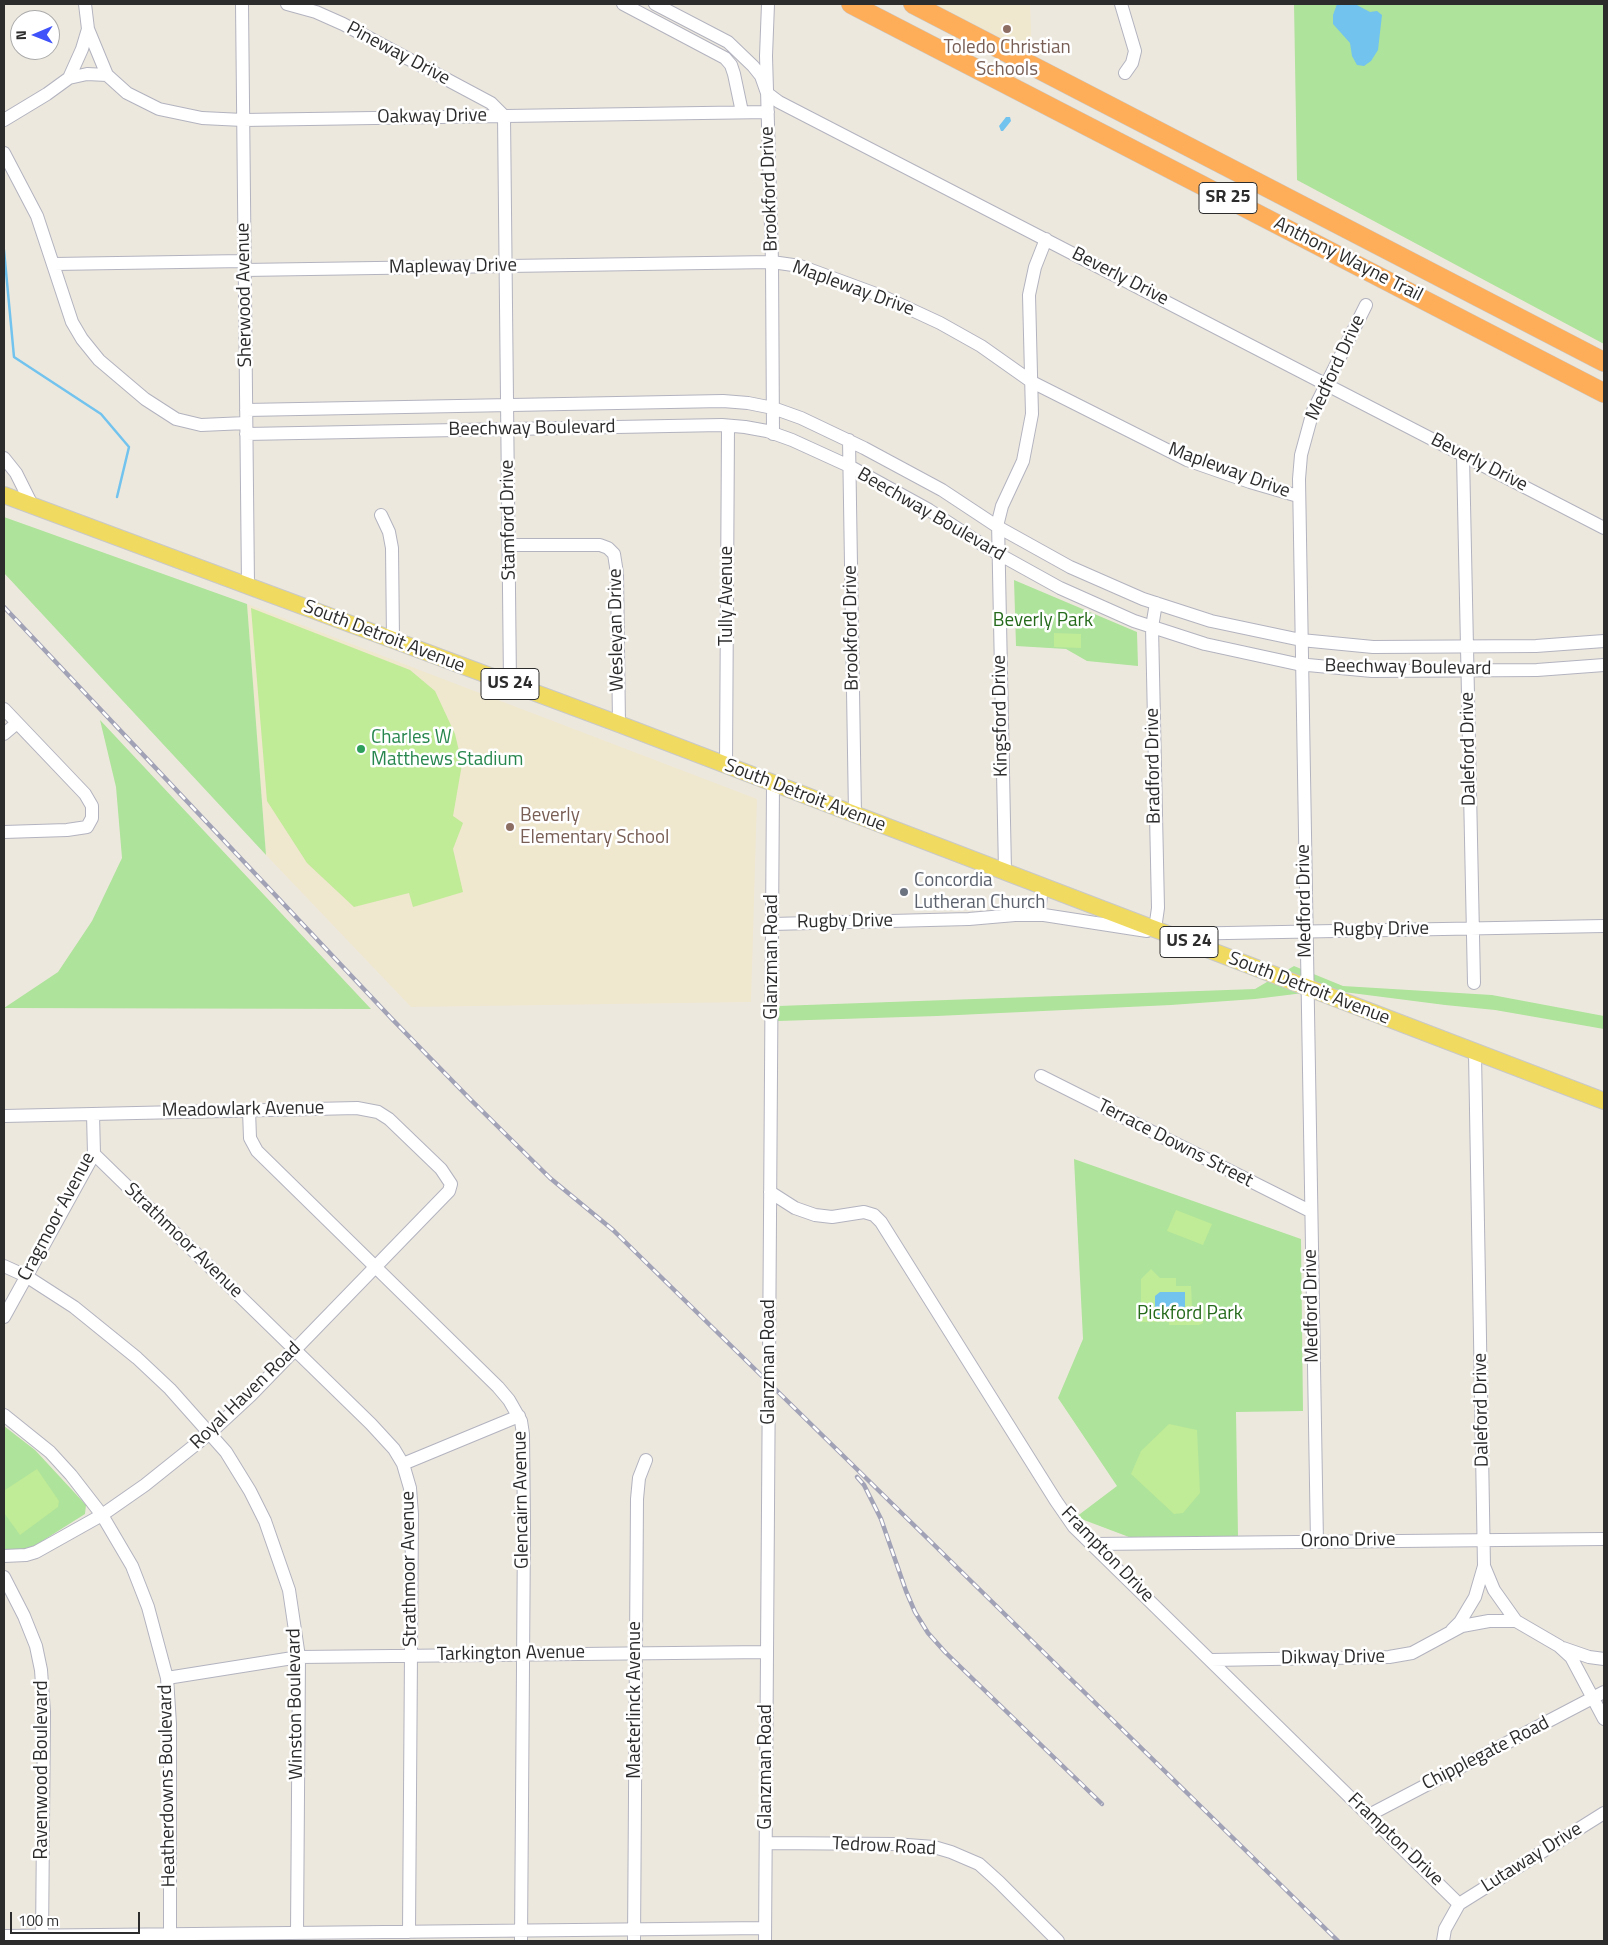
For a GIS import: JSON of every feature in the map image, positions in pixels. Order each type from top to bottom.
[{"type":"highway","name":"Anthony Wayne Trail","points":[[851,4],[1604,393]]},
{"type":"highway","name":"Anthony Wayne Trail","points":[[913,4],[1604,362]]},
{"type":"main road","name":"South Detroit Avenue","points":[[4,495],[619,724],[1604,1101]]},
{"type":"street","points":[[4,120],[40,99],[68,78],[87,74],[107,75],[88,29],[84,4]]},
{"type":"street","name":"Sherwood Avenue","points":[[242,4],[248,585]]},
{"type":"street","name":"Pineway Drive","points":[[287,4],[316,12],[342,24],[491,103],[504,116]]},
{"type":"street","points":[[623,4],[725,58],[731,65],[734,74],[742,112]]},
{"type":"street","name":"Beverly Drive","points":[[655,4],[728,42],[761,76],[767,92],[779,102],[1604,528]]},
{"type":"street","name":"Brookford Drive","points":[[768,4],[766,56],[772,262],[773,434]]},
{"type":"street","points":[[1120,4],[1135,51],[1132,63],[1125,73]]},
{"type":"street","points":[[68,78],[82,49],[88,29]]},
{"type":"street","name":"Oakway Drive","points":[[107,75],[127,93],[159,109],[202,118],[243,120],[768,112]]},
{"type":"street","name":"Stamford Drive","points":[[504,116],[510,684]]},
{"type":"street","points":[[4,153],[37,216],[72,322],[99,360],[145,399],[183,422],[201,425],[246,422]]},
{"type":"street","name":"Kingsford Drive","points":[[1005,871],[998,527],[1002,506],[1023,460],[1032,414],[1029,295],[1035,268],[1046,239]]},
{"type":"street","name":"Mapleway Drive","points":[[54,264],[505,267],[772,262],[800,266],[884,297],[940,323],[981,346],[1032,382],[1187,460],[1298,496]]},
{"type":"street","name":"Medford Drive","points":[[1317,1542],[1298,496],[1301,455],[1313,411],[1366,305]]},
{"type":"street","name":"Beechway Boulevard","points":[[246,422],[507,405],[723,401],[773,408],[848,440],[942,490],[998,527],[1070,567],[1156,604],[1211,621],[1301,640],[1373,648],[1536,646],[1604,641]]},
{"type":"street","name":"Beechway Boulevard","points":[[246,422],[508,429],[745,427],[773,434],[849,466],[929,510],[998,554],[1060,588],[1134,621],[1205,644],[1301,664],[1372,671],[1537,670],[1604,665]]},
{"type":"street","name":"Tully Avenue","points":[[726,766],[728,426]]},
{"type":"street","name":"Brookford Drive","points":[[848,440],[855,815]]},
{"type":"street","name":"Daleford Drive","points":[[1463,455],[1474,983]]},
{"type":"street","points":[[4,458],[23,486],[32,505]]},
{"type":"street","points":[[381,515],[390,532],[392,548],[392,640]]},
{"type":"street","name":"Wesleyan Drive","points":[[509,546],[600,545],[608,548],[614,554],[617,574],[619,724]]},
{"type":"street","name":"Bradford Drive","points":[[1156,604],[1152,627],[1158,908],[1163,932]]},
{"type":"street","points":[[4,709],[85,794],[92,806],[92,818],[87,827],[67,830],[4,832]]},
{"type":"street","points":[[4,734],[17,723]]},
{"type":"street","name":"Glanzman Road","points":[[765,1935],[773,784]]},
{"type":"street","points":[[1038,915],[1042,885]]},
{"type":"street","name":"Rugby Drive","points":[[772,924],[960,920],[1038,915],[1163,932],[1306,932],[1604,926]]},
{"type":"street","name":"Daleford Drive","points":[[1475,1053],[1484,1566],[1494,1590],[1516,1622],[1559,1646],[1571,1657],[1599,1695],[1604,1719]]},
{"type":"street","name":"Terrace Downs Street","points":[[1041,1076],[1310,1211]]},
{"type":"street","name":"Meadowlark Avenue","points":[[4,1116],[356,1108],[378,1112],[390,1119],[441,1169],[451,1184]]},
{"type":"street","name":"Glencairn Avenue","points":[[250,1110],[250,1138],[257,1151],[374,1268],[498,1387],[519,1416],[524,1445],[521,1936]]},
{"type":"street","name":"Cragmoor Avenue","points":[[4,1317],[94,1154],[93,1114]]},
{"type":"street","name":"Strathmoor Avenue","points":[[94,1154],[371,1424],[394,1449],[403,1464],[410,1488],[412,1514],[409,1932]]},
{"type":"street","name":"Royal Haven Road","points":[[4,1556],[26,1555],[41,1550],[102,1515],[145,1485],[210,1433],[251,1395],[449,1191],[451,1184]]},
{"type":"street","name":"Frampton Drive","points":[[770,1192],[802,1211],[815,1216],[832,1217],[853,1212],[874,1214],[881,1222],[1056,1502],[1074,1527],[1459,1904]]},
{"type":"street","name":"Winston Boulevard","points":[[4,1266],[26,1276],[82,1313],[138,1358],[170,1389],[226,1452],[265,1521],[289,1590],[299,1657],[297,1933]]},
{"type":"street","name":"Heatherdowns Boulevard","points":[[4,1415],[50,1452],[71,1475],[102,1515],[119,1542],[135,1574],[148,1607],[167,1678],[171,1742],[170,1938]]},
{"type":"street","points":[[403,1464],[519,1416]]},
{"type":"street","name":"Maeterlinck Avenue","points":[[634,1936],[638,1478],[646,1460]]},
{"type":"street","name":"Orono Drive","points":[[1093,1544],[1604,1539]]},
{"type":"street","name":"Dikway Drive","points":[[1449,1634],[1460,1622],[1475,1598],[1484,1566]]},
{"type":"street","name":"Ravenwood Boulevard","points":[[4,1577],[24,1616],[36,1646],[41,1670],[44,1712],[42,1939]]},
{"type":"street","name":"Dikway Drive","points":[[1211,1660],[1389,1657],[1412,1653],[1462,1626],[1480,1623],[1516,1622]]},
{"type":"street","points":[[1559,1646],[1589,1657],[1604,1659]]},
{"type":"street","name":"Tarkington Avenue","points":[[167,1678],[299,1657],[767,1652]]},
{"type":"street","name":"Chipplegate Road","points":[[1369,1815],[1599,1695]]},
{"type":"street","name":"Lutaway Drive","points":[[1459,1904],[1604,1813]]},
{"type":"street","name":"Tedrow Road","points":[[766,1843],[894,1844],[934,1847],[951,1852],[979,1864],[1058,1941]]},
{"type":"street","points":[[1443,1941],[1445,1929],[1459,1904]]},
{"type":"street","points":[[4,1936],[42,1939],[170,1938],[297,1933],[409,1932],[521,1936],[765,1935]]},
{"type":"shaded area","name":"Toledo Christian Schools","points":[[934,4],[1030,4],[1032,54]]},
{"type":"shaded area","name":"Beverly Elementary School","points":[[247,604],[757,799],[751,1002],[411,1007],[266,855]]},
{"type":"green space","points":[[1294,4],[1604,4],[1604,344],[1297,180]]},
{"type":"green space","points":[[4,517],[247,604],[266,855],[4,573]]},
{"type":"green space","name":"Beverly Park","points":[[1014,580],[1137,632],[1138,666],[1087,661],[1066,649],[1016,646]]},
{"type":"green space","name":"Charles W Matthews Stadium","points":[[251,608],[410,670],[435,691],[455,734],[462,764],[453,816],[463,823],[453,849],[463,892],[413,907],[409,893],[354,907],[307,863],[267,801]]},
{"type":"green space","points":[[1054,633],[1081,634],[1081,648],[1054,647]]},
{"type":"green space","points":[[100,720],[371,1009],[4,1008],[58,972],[92,921],[122,858],[116,787]]},
{"type":"green space","points":[[1294,966],[1343,986],[1492,995],[1604,1016],[1604,1029],[1495,1010],[1328,990],[1255,999],[1171,1005],[778,1021],[778,1006],[1255,989]]},
{"type":"green space","name":"Pickford Park","points":[[1074,1159],[1301,1239],[1303,1411],[1236,1412],[1238,1536],[1129,1537],[1076,1517],[1117,1486],[1058,1398],[1083,1339]]},
{"type":"green space","points":[[1176,1210],[1212,1224],[1203,1245],[1167,1231]]},
{"type":"green space","points":[[1151,1269],[1160,1278],[1176,1278],[1176,1286],[1191,1286],[1192,1307],[1203,1308],[1203,1323],[1199,1325],[1169,1325],[1169,1322],[1141,1322],[1141,1279]]},
{"type":"green space","points":[[1169,1424],[1197,1430],[1200,1493],[1183,1513],[1174,1514],[1131,1474],[1141,1451]]},
{"type":"green space","points":[[4,1426],[35,1450],[86,1505],[85,1514],[28,1550],[4,1550]]},
{"type":"green space","points":[[37,1469],[59,1501],[58,1507],[20,1535],[4,1513],[5,1490]]},
{"type":"water","points":[[1337,4],[1355,4],[1370,12],[1377,11],[1382,15],[1378,50],[1371,61],[1364,66],[1357,65],[1352,56],[1350,43],[1333,24],[1333,15]]},
{"type":"water","points":[[1006,117],[1010,117],[1011,121],[1001,131],[999,126]]},
{"type":"water","points":[[1160,1292],[1185,1292],[1185,1307],[1165,1307],[1165,1315],[1155,1315],[1155,1296]]},
{"type":"waterway","points":[[4,250],[14,357],[101,414],[129,447],[117,497]]},
{"type":"railway","points":[[4,607],[392,1019],[471,1100],[550,1178],[613,1230],[1338,1941]]},
{"type":"railway","points":[[857,1477],[864,1485],[881,1519],[906,1591],[915,1612],[928,1633],[945,1652],[1102,1804]]},
{"type":"place","name":"Toledo Christian Schools","points":[[1007,29]]},
{"type":"place","name":"Charles W Matthews Stadium","points":[[361,749]]},
{"type":"place","name":"Beverly Elementary School","points":[[510,827]]},
{"type":"place","name":"Concordia Lutheran Church","points":[[904,892]]}]
